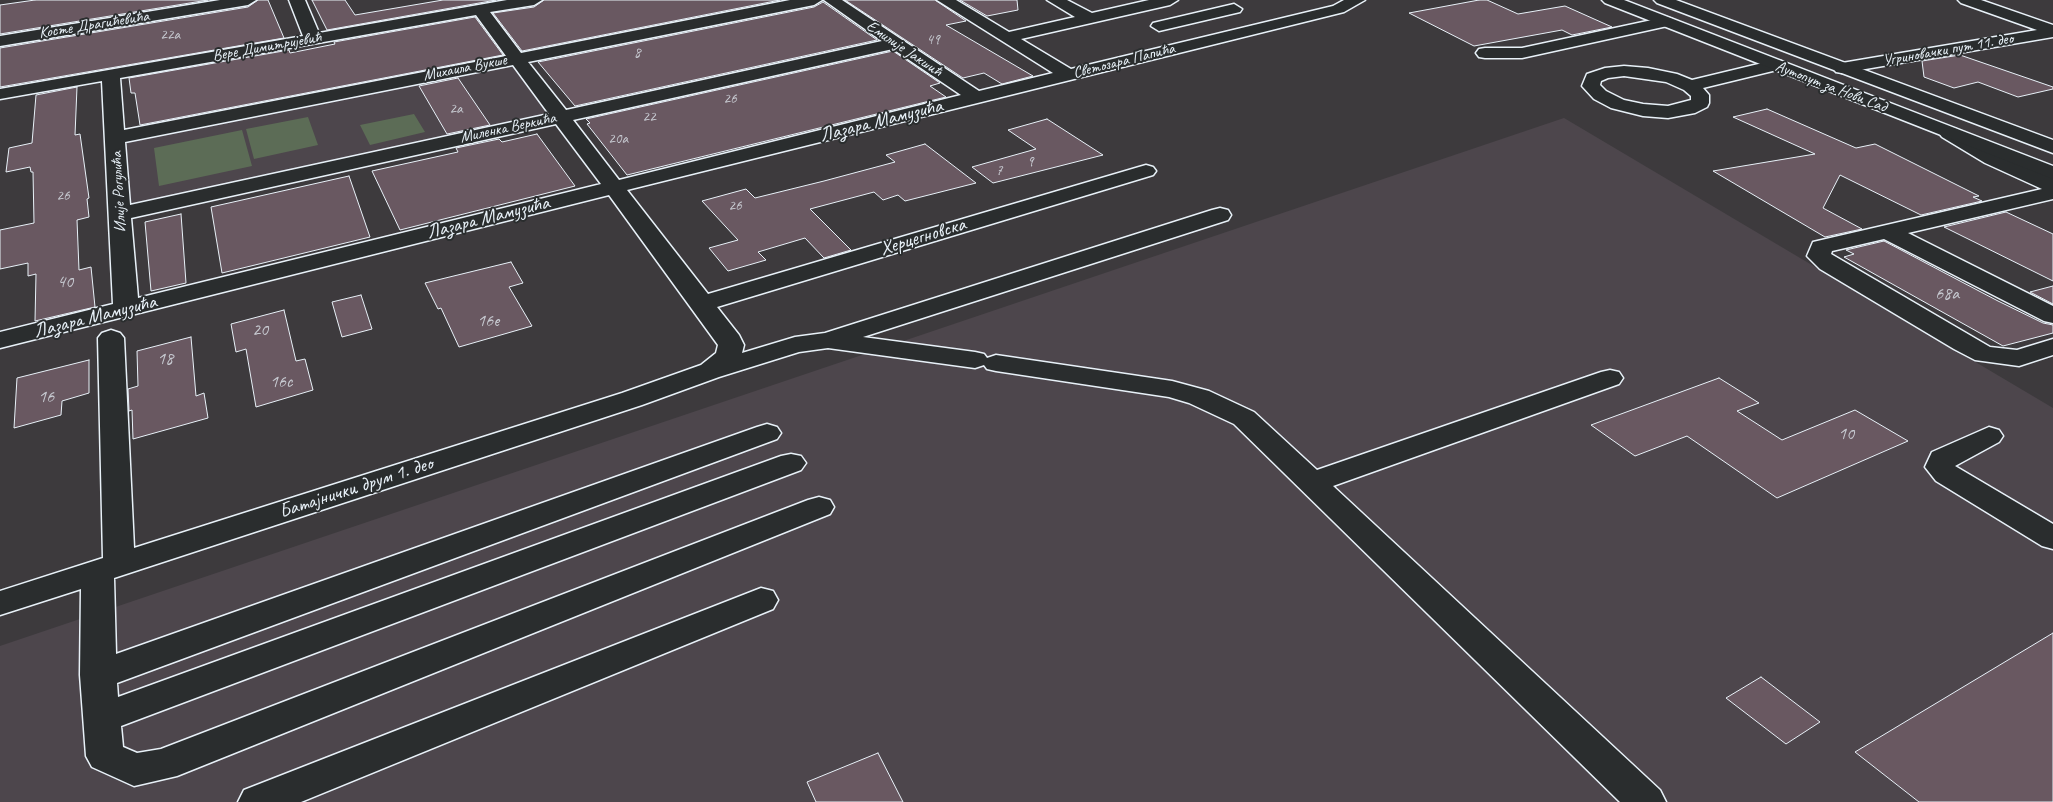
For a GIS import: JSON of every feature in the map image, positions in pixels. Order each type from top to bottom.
[{"type":"street","name":"Косте Драгићевића","points":[[0,41],[248,0]]},
{"type":"street","points":[[297,0],[313,39]]},
{"type":"street","name":"Вере Димитријевић","points":[[0,94],[534,0]]},
{"type":"street","name":"Михаила Вукше","points":[[116,138],[814,0]]},
{"type":"street","name":"Емилије Јакшић","points":[[832,0],[976,97]]},
{"type":"street","points":[[945,0],[1069,74]]},
{"type":"street","points":[[1055,0],[1090,18]]},
{"type":"street","points":[[1007,38],[1170,0]]},
{"type":"street","points":[[1214,0],[1272,26]]},
{"type":"street","name":"Светозара Папића","points":[[976,97],[1338,10],[1357,0]]},
{"type":"street","name":"Аутопут за Нови Сад","points":[[1610,0],[2053,173]]},
{"type":"street","name":"Аутопут за Нови Сад","points":[[1662,0],[2053,147]]},
{"type":"street","points":[[1966,0],[2053,31]]},
{"type":"street","points":[[1159,26],[1234,9]]},
{"type":"street","points":[[480,10],[700,304],[726,335],[731,345],[728,356],[710,371]]},
{"type":"street","points":[[1485,53],[1522,53],[1666,22]]},
{"type":"street","name":"Угриновачки пут 11. део","points":[[1842,68],[2053,31]]},
{"type":"street","name":"Миленка Веркића","points":[[120,214],[896,43]]},
{"type":"street","points":[[1690,86],[1700,95],[1700,103],[1688,110],[1668,112],[1643,110],[1618,104],[1600,96],[1591,86],[1593,78],[1605,73],[1624,71],[1648,72],[1671,78],[1690,86],[1775,65]]},
{"type":"street","name":"Илије Рогулића","points":[[111,75],[126,309]]},
{"type":"street","name":"Лазара Мамузића","points":[[0,340],[976,97]]},
{"type":"street","points":[[1949,133],[1992,159],[2047,183],[2053,188]]},
{"type":"street","name":"Херцегновска","points":[[700,304],[1146,171]]},
{"type":"street","points":[[2053,193],[1821,247],[1819,256],[1828,264],[1938,330],[1984,354],[2019,358],[2053,348]]},
{"type":"street","points":[[828,340],[1220,215]]},
{"type":"street","points":[[1888,232],[2053,316]]},
{"type":"street","points":[[111,338],[108,568],[98,675],[106,756],[134,770],[163,765],[820,507]]},
{"type":"street","points":[[828,340],[1172,389],[1199,397],[1244,418],[1646,802]]},
{"type":"street","name":"Батајнички друм 1. део","points":[[0,603],[613,405],[710,371],[795,345],[828,340]]},
{"type":"street","points":[[1313,482],[1610,378]]},
{"type":"street","points":[[98,675],[767,433]]},
{"type":"street","points":[[1989,436],[1942,459],[1940,466],[1946,474],[2053,538]]},
{"type":"street","points":[[102,718],[791,463]]},
{"type":"street","points":[[258,802],[761,600]]},
{"type":"shaded area","points":[[516,58],[560,117],[120,214],[116,138]]},
{"type":"shaded area","points":[[1564,118],[2053,408],[2053,802],[0,802],[0,646]]},
{"type":"green space","points":[[414,114],[425,132],[370,145],[360,125]]},
{"type":"green space","points":[[308,117],[318,145],[254,159],[246,129]]},
{"type":"green space","points":[[242,130],[252,166],[159,186],[154,148]]},
{"type":"building","points":[[35,0],[208,0],[0,34],[0,5]]},
{"type":"building","points":[[258,0],[268,0],[284,38],[0,87],[0,48],[248,7]]},
{"type":"building","points":[[312,0],[345,0],[355,15],[443,0],[496,0],[327,30]]},
{"type":"building","points":[[544,0],[780,0],[522,51],[493,13],[534,7]]},
{"type":"building","points":[[845,0],[935,0],[966,21],[946,25],[1033,76],[1002,84],[984,73],[963,78]]},
{"type":"building","points":[[960,0],[1017,0],[1018,10],[987,16]]},
{"type":"building","points":[[1487,0],[1518,14],[1565,6],[1612,27],[1572,35],[1562,30],[1474,46],[1409,13]]},
{"type":"building","points":[[823,2],[877,40],[575,106],[538,62],[814,7]]},
{"type":"building","points":[[475,17],[503,55],[140,125],[135,93],[131,93],[129,78],[289,50],[290,53],[335,44],[334,42]]},
{"type":"building","points":[[893,51],[940,83],[930,86],[946,97],[627,175],[587,124],[590,123],[586,119]]},
{"type":"building","points":[[1960,55],[2053,87],[2053,89],[2018,97],[1978,82],[1954,88],[1924,77],[1922,61]]},
{"type":"building","points":[[458,78],[490,125],[447,134],[419,86]]},
{"type":"building","points":[[77,87],[75,135],[80,134],[89,198],[87,199],[89,217],[77,220],[79,270],[91,267],[95,307],[35,321],[36,274],[28,276],[28,263],[0,269],[0,230],[34,223],[33,172],[31,172],[30,167],[6,172],[9,148],[32,143],[36,95]]},
{"type":"building","points":[[1767,109],[1856,148],[1875,144],[1979,196],[1973,197],[1982,201],[1921,215],[1840,175],[1823,208],[1862,229],[1825,237],[1713,171],[1815,154],[1733,117]]},
{"type":"building","points":[[1047,119],[1103,155],[993,183],[972,167],[1036,149],[1008,130]]},
{"type":"building","points":[[537,134],[575,186],[400,230],[372,171],[458,152],[456,148],[499,139],[502,142]]},
{"type":"building","points":[[925,144],[976,183],[905,201],[898,195],[883,200],[874,192],[810,209],[851,250],[824,258],[805,238],[758,252],[766,260],[728,271],[709,248],[738,240],[702,201],[746,189],[755,198],[824,181],[895,162],[886,155]]},
{"type":"building","points":[[349,176],[370,237],[222,273],[211,207]]},
{"type":"building","points":[[2006,212],[2053,234],[2053,281],[1944,227]]},
{"type":"building","points":[[181,214],[186,283],[151,291],[145,222]]},
{"type":"building","points":[[1884,241],[1998,301],[2043,323],[2053,325],[2053,333],[2003,346],[1844,257],[1854,254],[1846,250]]},
{"type":"building","points":[[511,262],[523,283],[509,287],[532,326],[459,347],[441,308],[438,309],[425,283]]},
{"type":"building","points":[[2053,286],[2053,304],[2030,292]]},
{"type":"building","points":[[361,295],[372,329],[342,337],[332,302]]},
{"type":"building","points":[[284,310],[296,361],[305,359],[313,390],[256,407],[246,349],[236,352],[231,324]]},
{"type":"building","points":[[191,337],[196,396],[204,393],[208,418],[133,439],[132,410],[129,411],[128,389],[138,386],[137,351]]},
{"type":"building","points":[[89,360],[89,393],[62,401],[61,415],[14,428],[17,378]]},
{"type":"building","points":[[1719,378],[1759,403],[1737,411],[1782,440],[1855,410],[1908,441],[1777,498],[1687,436],[1635,456],[1591,425]]},
{"type":"building","points":[[2053,633],[2053,802],[1919,802],[1855,752]]},
{"type":"building","points":[[1761,677],[1820,722],[1786,744],[1726,698]]},
{"type":"building","points":[[878,753],[903,802],[816,802],[807,782]]}]
